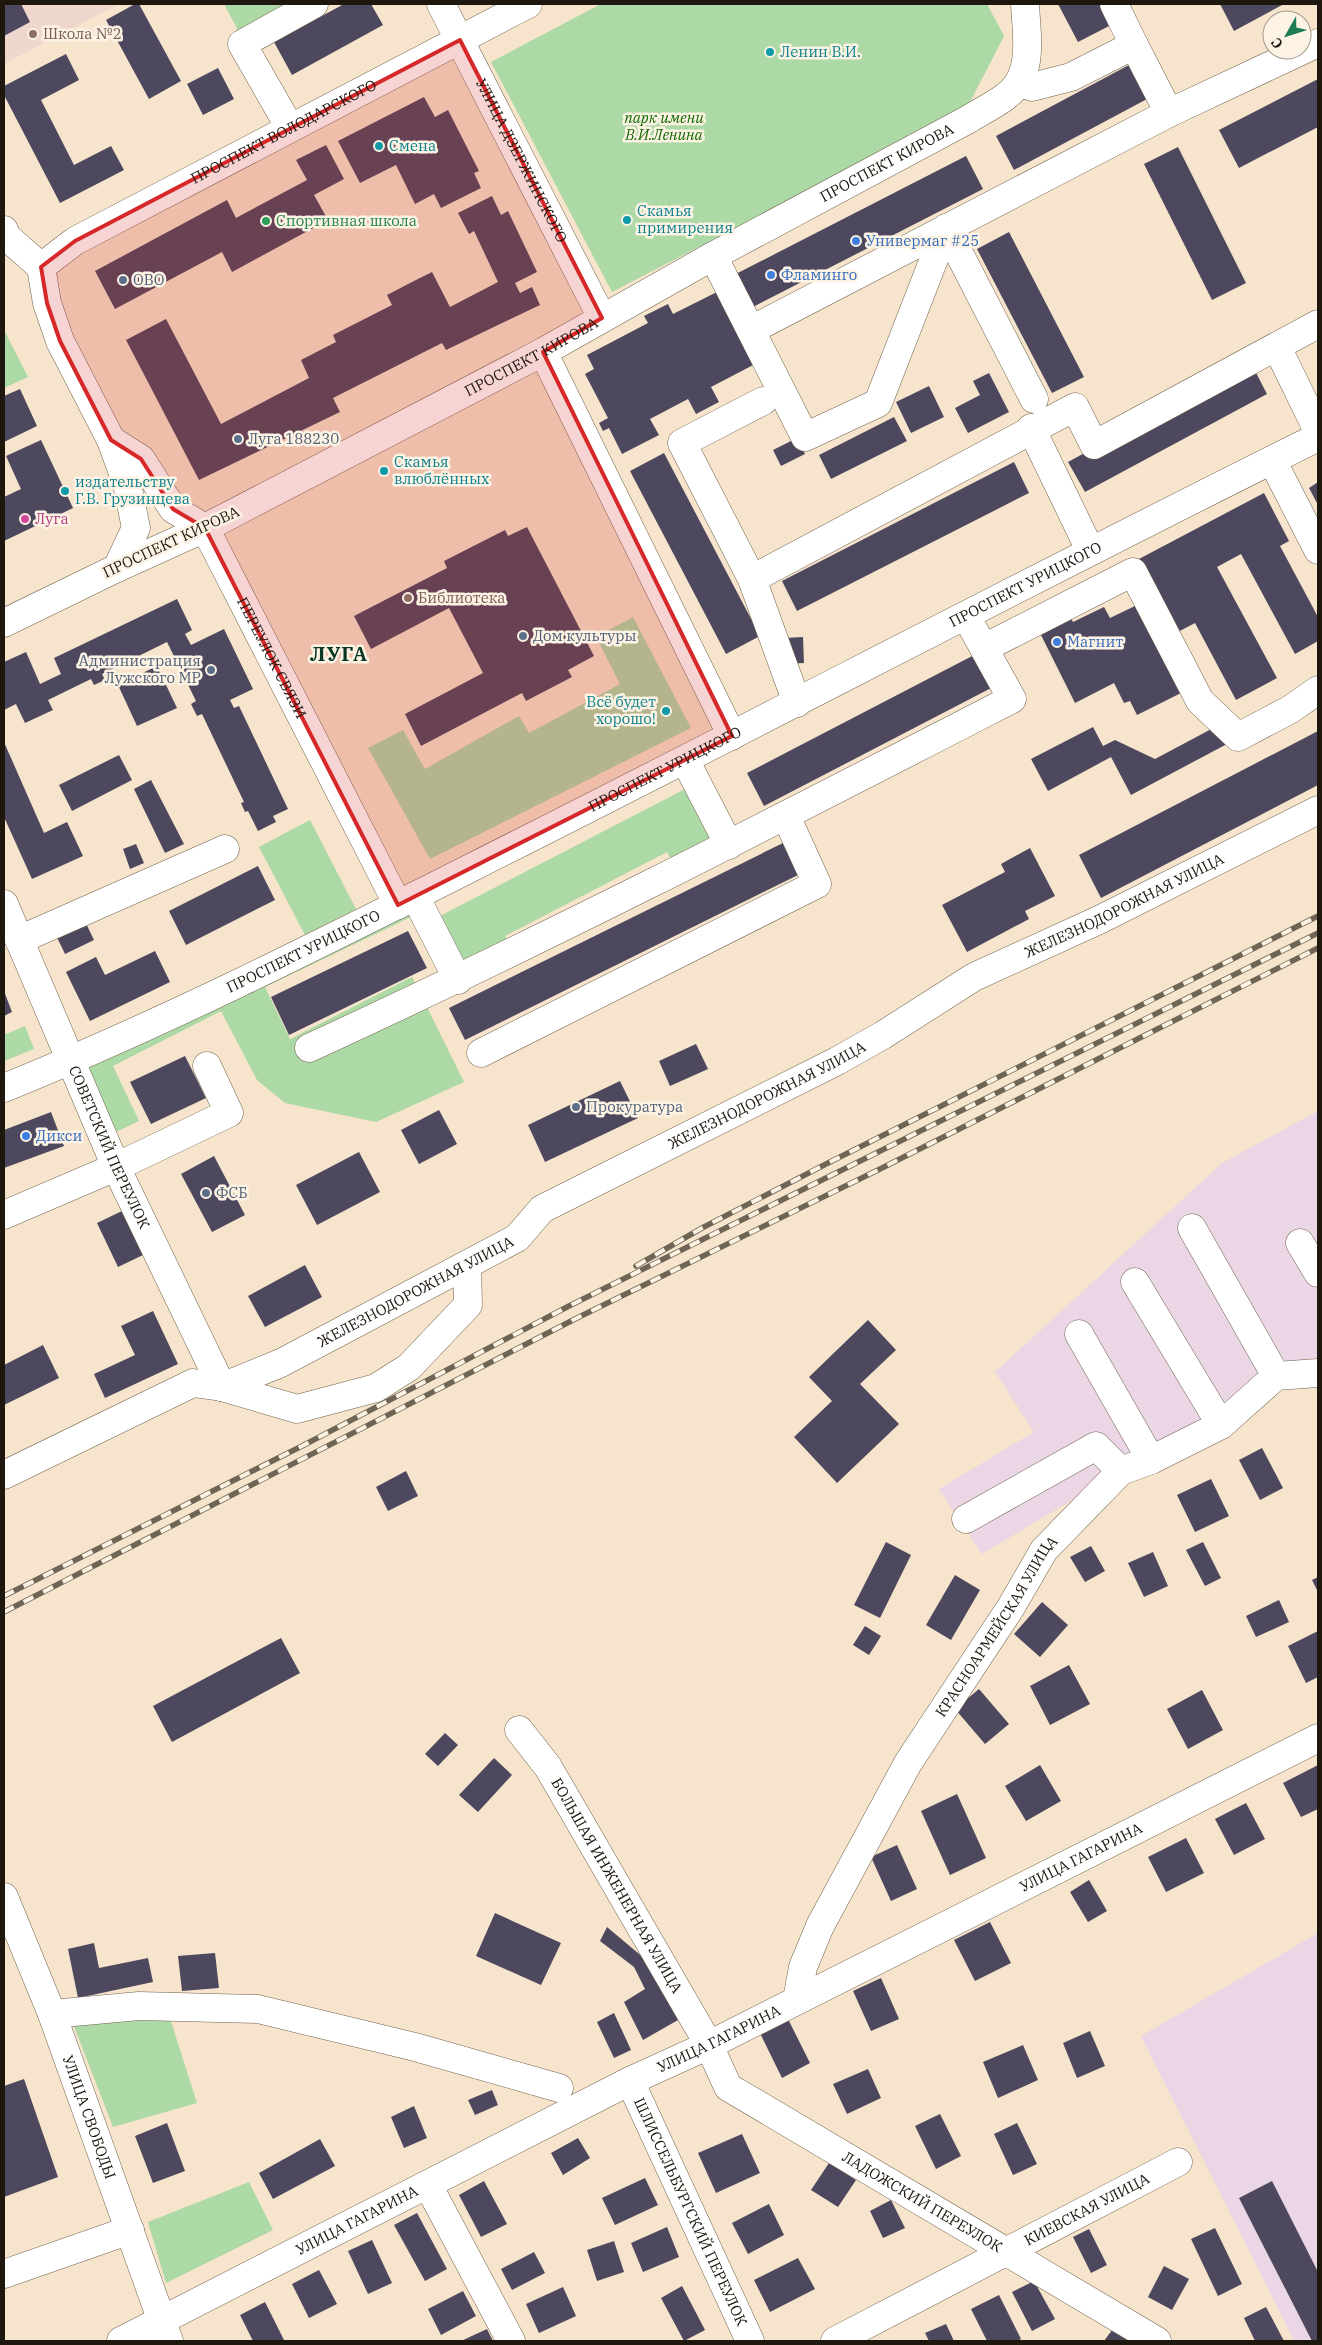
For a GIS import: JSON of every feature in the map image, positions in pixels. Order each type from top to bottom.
[{"type":"street","points":[[290,128],[242,44],[314,4]]},
{"type":"street","name":"УЛИЦА ДЗЕРЖИНСКОГО","points":[[441,4],[602,318]]},
{"type":"street","name":"ПРОСПЕКТ ВОЛОДАРСКОГО","points":[[41,267],[75,241],[528,4]]},
{"type":"street","points":[[1025,4],[1027,53],[1019,82],[1032,87],[1071,77],[1134,45]]},
{"type":"street","points":[[1114,4],[1169,113]]},
{"type":"street","points":[[750,330],[1169,113],[1318,43]]},
{"type":"street","name":"ПРОСПЕКТ КИРОВА","points":[[4,623],[205,528],[543,352],[713,256],[968,120],[1002,98],[1019,82]]},
{"type":"street","points":[[713,256],[805,437],[878,403],[946,228]]},
{"type":"street","points":[[946,228],[1034,400]]},
{"type":"street","points":[[4,230],[7,237],[41,267],[47,304],[60,341],[111,440],[127,484],[136,528],[117,568]]},
{"type":"street","points":[[752,579],[1032,428],[1075,407],[1094,445],[1277,348],[1318,324]]},
{"type":"street","points":[[1277,348],[1318,431]]},
{"type":"street","points":[[543,352],[732,736]]},
{"type":"street","points":[[763,401],[682,443],[752,579],[797,703]]},
{"type":"street","points":[[1032,428],[1090,550]]},
{"type":"street","name":"ПРОСПЕКТ УРИЦКОГО","points":[[4,1088],[71,1060],[406,901],[797,703],[1090,550],[1318,437]]},
{"type":"street","points":[[111,440],[141,459],[174,510],[205,528]]},
{"type":"street","points":[[1272,460],[1318,550]]},
{"type":"street","name":"ПЕРЕУЛОК СВЯЗИ","points":[[205,528],[406,901],[458,980]]},
{"type":"street","points":[[984,648],[1133,572],[1200,701],[1238,738],[1291,709],[1318,690]]},
{"type":"street","points":[[309,1048],[458,980],[786,816],[1012,699],[966,616]]},
{"type":"street","points":[[685,760],[729,844]]},
{"type":"street","name":"ЖЕЛЕЗНОДОРОЖНАЯ УЛИЦА","points":[[222,1387],[281,1363],[467,1266],[517,1238],[542,1209],[837,1061],[883,1036],[974,976],[1101,919],[1318,810]]},
{"type":"street","points":[[481,1053],[817,884],[786,816]]},
{"type":"street","points":[[19,940],[225,849]]},
{"type":"street","name":"СОВЕТСКИЙ ПЕРЕУЛОК","points":[[4,904],[116,1167],[222,1387]]},
{"type":"street","points":[[4,1215],[116,1167],[229,1113],[207,1066]]},
{"type":"street","points":[[1192,1228],[1276,1376],[1318,1374]]},
{"type":"street","points":[[1300,1243],[1318,1273]]},
{"type":"street","points":[[4,1474],[192,1383],[222,1387],[297,1409],[376,1388],[409,1368],[468,1305],[467,1266]]},
{"type":"street","points":[[1135,1282],[1221,1425]]},
{"type":"street","points":[[1079,1334],[1152,1460]]},
{"type":"street","name":"КРАСНОАРМЕЙСКАЯ УЛИЦА","points":[[797,2000],[803,1967],[820,1926],[908,1763],[1011,1606],[1044,1550],[1121,1471],[1152,1460],[1221,1425],[1276,1376]]},
{"type":"street","points":[[966,1519],[1096,1446],[1121,1471]]},
{"type":"street","name":"БОЛЬШАЯ ИНЖЕНЕРНАЯ УЛИЦА","points":[[520,1730],[548,1767],[709,2045]]},
{"type":"street","name":"УЛИЦА ГАГАРИНА","points":[[121,2341],[165,2331],[428,2184],[630,2082],[709,2045],[1318,1738]]},
{"type":"street","name":"УЛИЦА СВОБОДЫ","points":[[4,1897],[52,2014],[165,2331]]},
{"type":"street","points":[[52,2014],[139,2006],[258,2009],[415,2047],[559,2088]]},
{"type":"street","name":"ЛАДОЖСКИЙ ПЕРЕУЛОК","points":[[709,2045],[728,2087],[1157,2341]]},
{"type":"street","name":"ШЛИССЕЛЬБУРГСКИЙ ПЕРЕУЛОК","points":[[630,2082],[750,2341]]},
{"type":"street","name":"КИЕВСКАЯ УЛИЦА","points":[[834,2341],[1178,2162]]},
{"type":"street","points":[[428,2184],[511,2341]]},
{"type":"street","points":[[4,2274],[130,2230]]},
{"type":"highlighted area","points":[[460,40],[602,318],[543,352],[732,736],[398,905],[205,528],[173,509],[141,459],[111,440],[60,341],[47,303],[41,267],[75,241]]},
{"type":"shaded area","name":"Школа №2","points":[[4,4],[119,4],[4,64]]},
{"type":"shaded area","points":[[1318,1111],[1318,1375],[1241,1399],[982,1554],[939,1489],[1034,1432],[995,1372],[1222,1163]]},
{"type":"shaded area","points":[[1318,1933],[1318,2341],[1294,2341],[1141,2036]]},
{"type":"green space","points":[[224,4],[296,4],[240,34]]},
{"type":"green space","name":"парк имени В.И.Ленина","points":[[601,4],[987,4],[1004,36],[967,108],[612,292],[491,62]]},
{"type":"green space","points":[[4,330],[28,377],[4,388]]},
{"type":"green space","points":[[633,617],[691,728],[430,859],[368,748],[403,730],[425,769],[519,716],[529,733],[620,684],[596,637]]},
{"type":"green space","points":[[689,787],[719,847],[676,869],[667,852],[505,936],[510,947],[461,972],[434,919]]},
{"type":"green space","points":[[310,820],[356,909],[305,935],[259,847]]},
{"type":"green space","points":[[403,900],[411,917],[265,987],[290,1039],[412,977],[464,1082],[376,1122],[285,1103],[257,1080],[221,1011],[113,1066],[139,1121],[114,1133],[80,1059]]},
{"type":"green space","points":[[25,1026],[34,1049],[4,1061],[4,1035]]},
{"type":"green space","points":[[169,2015],[197,2103],[113,2127],[72,2021]]},
{"type":"green space","points":[[249,2182],[273,2230],[166,2283],[148,2222]]},
{"type":"building","points":[[4,4],[21,4],[30,22],[4,36]]},
{"type":"building","points":[[135,4],[139,4],[181,81],[149,99],[106,20]]},
{"type":"building","points":[[344,4],[371,4],[383,25],[292,75],[274,42]]},
{"type":"building","points":[[1058,4],[1102,4],[1113,24],[1078,42]]},
{"type":"building","points":[[1220,4],[1284,4],[1273,10],[1262,10],[1262,16],[1234,31]]},
{"type":"building","points":[[66,54],[79,80],[41,100],[74,165],[111,146],[124,170],[60,203],[4,95],[4,86]]},
{"type":"building","points":[[1129,65],[1147,99],[1014,170],[996,136]]},
{"type":"building","points":[[218,68],[234,99],[203,115],[187,84]]},
{"type":"building","points":[[1318,79],[1318,127],[1239,168],[1219,130]]},
{"type":"building","points":[[424,97],[435,117],[448,110],[479,171],[474,173],[481,188],[441,208],[434,194],[415,204],[396,165],[360,183],[338,141]]},
{"type":"building","points":[[326,145],[344,179],[314,195],[328,220],[232,272],[222,252],[115,309],[95,271],[227,200],[236,218],[307,180],[296,160]]},
{"type":"building","points":[[1178,147],[1246,283],[1212,300],[1144,164]]},
{"type":"building","points":[[966,156],[983,189],[751,308],[734,275]]},
{"type":"building","points":[[492,196],[501,215],[508,211],[537,272],[515,283],[520,293],[532,287],[540,305],[446,350],[442,343],[333,398],[340,412],[199,480],[126,340],[166,319],[221,424],[309,378],[301,360],[336,342],[333,335],[392,305],[387,295],[412,282],[432,272],[450,307],[498,282],[474,231],[469,234],[458,213]]},
{"type":"building","points":[[1009,232],[1084,377],[1052,393],[977,249]]},
{"type":"building","points":[[719,291],[757,363],[711,387],[719,402],[696,414],[688,399],[650,419],[659,435],[622,454],[609,428],[603,431],[599,423],[608,418],[585,374],[594,369],[587,355],[648,323],[644,316],[668,304],[673,314]]},
{"type":"building","points":[[1251,363],[1267,394],[1085,492],[1068,462]]},
{"type":"building","points":[[989,373],[1009,412],[968,433],[955,408],[980,395],[973,381]]},
{"type":"building","points":[[929,386],[944,417],[911,433],[896,402]]},
{"type":"building","points":[[20,389],[37,426],[4,442],[4,396]]},
{"type":"building","points":[[894,417],[907,441],[831,479],[819,455]]},
{"type":"building","points":[[797,438],[805,454],[781,466],[773,450]]},
{"type":"building","points":[[41,440],[73,508],[4,541],[4,497],[21,489],[6,456]]},
{"type":"building","points":[[664,453],[760,636],[726,654],[630,471]]},
{"type":"building","points":[[1014,462],[1029,493],[797,611],[782,581]]},
{"type":"building","points":[[1318,482],[1318,505],[1309,488]]},
{"type":"building","points":[[1264,493],[1289,541],[1280,546],[1318,617],[1318,641],[1295,654],[1241,554],[1217,567],[1277,678],[1236,700],[1195,623],[1176,633],[1137,560]]},
{"type":"building","name":"Дом культуры","points":[[527,527],[594,656],[568,670],[572,677],[526,701],[522,693],[421,746],[405,714],[483,673],[449,608],[371,649],[354,616],[447,568],[444,561],[505,530],[508,536]]},
{"type":"building","points":[[177,599],[192,630],[185,634],[191,645],[224,629],[253,689],[230,700],[234,708],[239,706],[288,809],[273,816],[276,822],[258,831],[248,811],[245,812],[241,803],[244,802],[202,714],[197,716],[191,704],[196,701],[167,642],[102,674],[105,680],[94,685],[91,679],[48,700],[53,710],[25,723],[16,704],[4,710],[4,662],[26,652],[40,684],[61,674],[54,658]]},
{"type":"building","points":[[1137,605],[1181,693],[1137,715],[1130,701],[1124,703],[1114,683],[1075,703],[1038,629],[1069,614],[1073,622],[1104,607],[1110,618]]},
{"type":"building","points":[[803,637],[804,663],[786,664],[785,638]]},
{"type":"building","points":[[978,653],[995,686],[764,806],[747,773]]},
{"type":"building","points":[[157,666],[177,708],[137,726],[118,685]]},
{"type":"building","points":[[1217,726],[1227,744],[1131,795],[1111,757],[1048,791],[1031,759],[1093,727],[1103,746],[1115,740],[1155,759]]},
{"type":"building","points":[[1318,731],[1318,785],[1101,898],[1079,855]]},
{"type":"building","points":[[4,742],[44,833],[67,822],[83,856],[32,879],[4,817]]},
{"type":"building","points":[[119,755],[132,780],[72,811],[59,785]]},
{"type":"building","points":[[151,780],[184,844],[165,853],[134,789]]},
{"type":"building","points":[[783,843],[798,875],[465,1040],[449,1008]]},
{"type":"building","points":[[136,844],[144,863],[130,869],[123,849]]},
{"type":"building","points":[[1030,848],[1055,896],[1025,911],[1029,919],[967,952],[942,905],[1005,872],[1001,864]]},
{"type":"building","points":[[258,866],[275,900],[186,945],[169,911]]},
{"type":"building","points":[[81,913],[94,940],[65,954],[52,927]]},
{"type":"building","points":[[408,931],[427,968],[289,1035],[271,997]]},
{"type":"building","points":[[155,951],[170,982],[90,1021],[66,972],[96,957],[105,975]]},
{"type":"building","points":[[4,991],[12,1012],[4,1016]]},
{"type":"building","points":[[696,1044],[708,1069],[670,1086],[659,1061]]},
{"type":"building","points":[[185,1056],[206,1098],[151,1124],[130,1082]]},
{"type":"building","points":[[620,1081],[638,1118],[545,1162],[528,1125]]},
{"type":"building","points":[[439,1110],[457,1144],[419,1164],[401,1130]]},
{"type":"building","points":[[51,1112],[64,1146],[4,1168],[4,1130]]},
{"type":"building","points":[[359,1152],[380,1192],[317,1225],[296,1185]]},
{"type":"building","points":[[214,1156],[245,1215],[212,1232],[181,1174]]},
{"type":"building","points":[[122,1211],[143,1255],[118,1267],[97,1223]]},
{"type":"building","points":[[305,1265],[322,1297],[265,1327],[248,1296]]},
{"type":"building","points":[[153,1311],[178,1364],[105,1398],[94,1374],[135,1355],[121,1326]]},
{"type":"building","points":[[868,1320],[896,1350],[860,1384],[899,1424],[837,1483],[794,1437],[832,1401],[809,1377]]},
{"type":"building","points":[[43,1345],[59,1378],[4,1405],[4,1365]]},
{"type":"building","points":[[1262,1448],[1283,1488],[1260,1500],[1239,1460]]},
{"type":"building","points":[[406,1471],[418,1496],[388,1511],[376,1487]]},
{"type":"building","points":[[1211,1479],[1229,1516],[1195,1532],[1177,1495]]},
{"type":"building","points":[[886,1542],[911,1555],[880,1618],[854,1605]]},
{"type":"building","points":[[1203,1542],[1221,1578],[1205,1586],[1186,1550]]},
{"type":"building","points":[[1091,1546],[1105,1571],[1085,1582],[1070,1557]]},
{"type":"building","points":[[1153,1552],[1168,1586],[1144,1597],[1128,1563]]},
{"type":"building","points":[[955,1575],[980,1590],[951,1640],[926,1625]]},
{"type":"building","points":[[1318,1577],[1318,1592],[1312,1580]]},
{"type":"building","points":[[1279,1600],[1289,1622],[1256,1637],[1246,1616]]},
{"type":"building","points":[[1042,1602],[1068,1625],[1040,1657],[1014,1634]]},
{"type":"building","points":[[865,1626],[881,1636],[869,1655],[853,1645]]},
{"type":"building","points":[[1318,1631],[1318,1677],[1306,1683],[1288,1646]]},
{"type":"building","points":[[281,1638],[300,1673],[172,1742],[153,1706]]},
{"type":"building","points":[[1069,1665],[1090,1704],[1050,1725],[1030,1686]]},
{"type":"building","points":[[979,1689],[1009,1724],[985,1744],[955,1709]]},
{"type":"building","points":[[1202,1690],[1223,1730],[1188,1749],[1167,1709]]},
{"type":"building","points":[[445,1733],[458,1745],[438,1766],[425,1754]]},
{"type":"building","points":[[494,1758],[512,1775],[478,1812],[459,1795]]},
{"type":"building","points":[[1040,1765],[1061,1801],[1026,1821],[1005,1786]]},
{"type":"building","points":[[1318,1765],[1318,1809],[1301,1817],[1283,1783]]},
{"type":"building","points":[[957,1794],[986,1858],[950,1875],[921,1811]]},
{"type":"building","points":[[1246,1803],[1265,1839],[1234,1855],[1215,1819]]},
{"type":"building","points":[[1186,1838],[1204,1873],[1166,1892],[1148,1857]]},
{"type":"building","points":[[897,1845],[917,1889],[891,1901],[871,1857]]},
{"type":"building","points":[[1089,1880],[1107,1911],[1088,1922],[1070,1892]]},
{"type":"building","points":[[495,1913],[561,1943],[541,1985],[476,1956]]},
{"type":"building","points":[[990,1922],[1011,1963],[975,1981],[954,1940]]},
{"type":"building","points":[[607,1927],[645,1959],[678,2020],[643,2040],[624,2002],[645,1989],[634,1967],[600,1941]]},
{"type":"building","points":[[94,1943],[99,1968],[148,1958],[153,1982],[78,1998],[68,1949]]},
{"type":"building","points":[[215,1953],[219,1988],[182,1991],[178,1956]]},
{"type":"building","points":[[881,1978],[899,2019],[871,2031],[853,1991]]},
{"type":"building","points":[[614,2013],[631,2050],[614,2058],[597,2022]]},
{"type":"building","points":[[787,2017],[810,2063],[782,2078],[759,2031]]},
{"type":"building","points":[[1090,2031],[1105,2066],[1077,2078],[1063,2043]]},
{"type":"building","points":[[1023,2045],[1038,2080],[998,2098],[983,2062]]},
{"type":"building","points":[[868,2069],[881,2098],[847,2114],[833,2084]]},
{"type":"building","points":[[24,2079],[58,2177],[4,2197],[4,2086]]},
{"type":"building","points":[[492,2090],[498,2105],[475,2115],[468,2100]]},
{"type":"building","points":[[414,2106],[427,2138],[404,2148],[391,2117]]},
{"type":"building","points":[[940,2114],[961,2156],[936,2169],[915,2126]]},
{"type":"building","points":[[167,2123],[185,2171],[153,2183],[135,2136]]},
{"type":"building","points":[[1017,2123],[1037,2164],[1013,2175],[994,2134]]},
{"type":"building","points":[[742,2134],[760,2173],[716,2193],[698,2153]]},
{"type":"building","points":[[578,2138],[590,2158],[563,2175],[551,2153]]},
{"type":"building","points":[[320,2139],[335,2166],[273,2199],[259,2173]]},
{"type":"building","points":[[829,2163],[856,2180],[838,2207],[811,2190]]},
{"type":"building","points":[[645,2178],[658,2205],[615,2225],[602,2198]]},
{"type":"building","points":[[484,2181],[507,2224],[481,2237],[459,2195]]},
{"type":"building","points":[[1272,2181],[1318,2272],[1318,2341],[1312,2341],[1239,2198]]},
{"type":"building","points":[[891,2200],[905,2228],[883,2238],[870,2211]]},
{"type":"building","points":[[769,2204],[784,2235],[748,2254],[732,2223]]},
{"type":"building","points":[[417,2213],[447,2269],[425,2281],[394,2225]]},
{"type":"building","points":[[667,2227],[679,2257],[643,2272],[631,2243]]},
{"type":"building","points":[[1215,2228],[1242,2284],[1218,2296],[1191,2239]]},
{"type":"building","points":[[1089,2229],[1107,2265],[1091,2273],[1073,2237]]},
{"type":"building","points":[[372,2240],[392,2283],[368,2294],[348,2251]]},
{"type":"building","points":[[614,2241],[624,2272],[597,2281],[587,2250]]},
{"type":"building","points":[[534,2252],[545,2273],[512,2290],[501,2269]]},
{"type":"building","points":[[798,2258],[815,2289],[770,2312],[754,2280]]},
{"type":"building","points":[[1164,2266],[1189,2279],[1172,2310],[1148,2297]]},
{"type":"building","points":[[319,2270],[337,2304],[309,2318],[292,2284]]},
{"type":"building","points":[[1034,2281],[1055,2319],[1032,2331],[1012,2292]]},
{"type":"building","points":[[682,2286],[705,2330],[684,2341],[661,2298]]},
{"type":"building","points":[[563,2287],[576,2316],[539,2333],[526,2304]]},
{"type":"building","points":[[463,2291],[476,2316],[441,2335],[428,2309]]},
{"type":"building","points":[[999,2295],[1021,2339],[1017,2341],[987,2341],[971,2309]]},
{"type":"building","points":[[265,2302],[284,2340],[253,2341],[240,2315]]},
{"type":"building","points":[[1266,2307],[1284,2341],[1255,2341],[1244,2318]]},
{"type":"building","points":[[946,2324],[954,2341],[929,2341],[925,2333]]},
{"type":"building","points":[[1115,2326],[1134,2341],[1104,2341]]},
{"type":"building","points":[[487,2329],[493,2341],[461,2341]]},
{"type":"railway","points":[[636,1266],[702,1228],[828,1163],[1318,916]]},
{"type":"railway","points":[[4,1596],[304,1445],[569,1306],[1318,933]]},
{"type":"railway","points":[[4,1612],[579,1317],[878,1170],[1318,948]]},
{"type":"place","name":"Школа №2","points":[[33,34]]},
{"type":"place","name":"Ленин В.И.","points":[[770,52]]},
{"type":"place","name":"Смена","points":[[379,146]]},
{"type":"place","name":"Скамья примирения","points":[[627,220]]},
{"type":"place","name":"Спортивная школа","points":[[266,221]]},
{"type":"place","name":"Универмаг #25","points":[[856,241]]},
{"type":"place","name":"Фламинго","points":[[771,275]]},
{"type":"place","name":"ОВО","points":[[123,280]]},
{"type":"place","name":"Луга 188230","points":[[238,439]]},
{"type":"place","name":"Скамья влюблённых","points":[[384,471]]},
{"type":"place","name":"издательству Г.В. Грузинцева","points":[[65,491]]},
{"type":"place","name":"Луга","points":[[25,519]]},
{"type":"place","name":"Библиотека","points":[[408,598]]},
{"type":"place","name":"Дом культуры","points":[[523,636]]},
{"type":"place","name":"Магнит","points":[[1057,642]]},
{"type":"place","name":"Администрация Лужского МР","points":[[211,670]]},
{"type":"place","name":"Всё будет хорошо!","points":[[666,711]]},
{"type":"place","name":"Прокуратура","points":[[576,1107]]},
{"type":"place","name":"Дикси","points":[[26,1136]]},
{"type":"place","name":"ФСБ","points":[[206,1193]]},
{"type":"district","name":"ЛУГА","points":[[339,654]]}]
